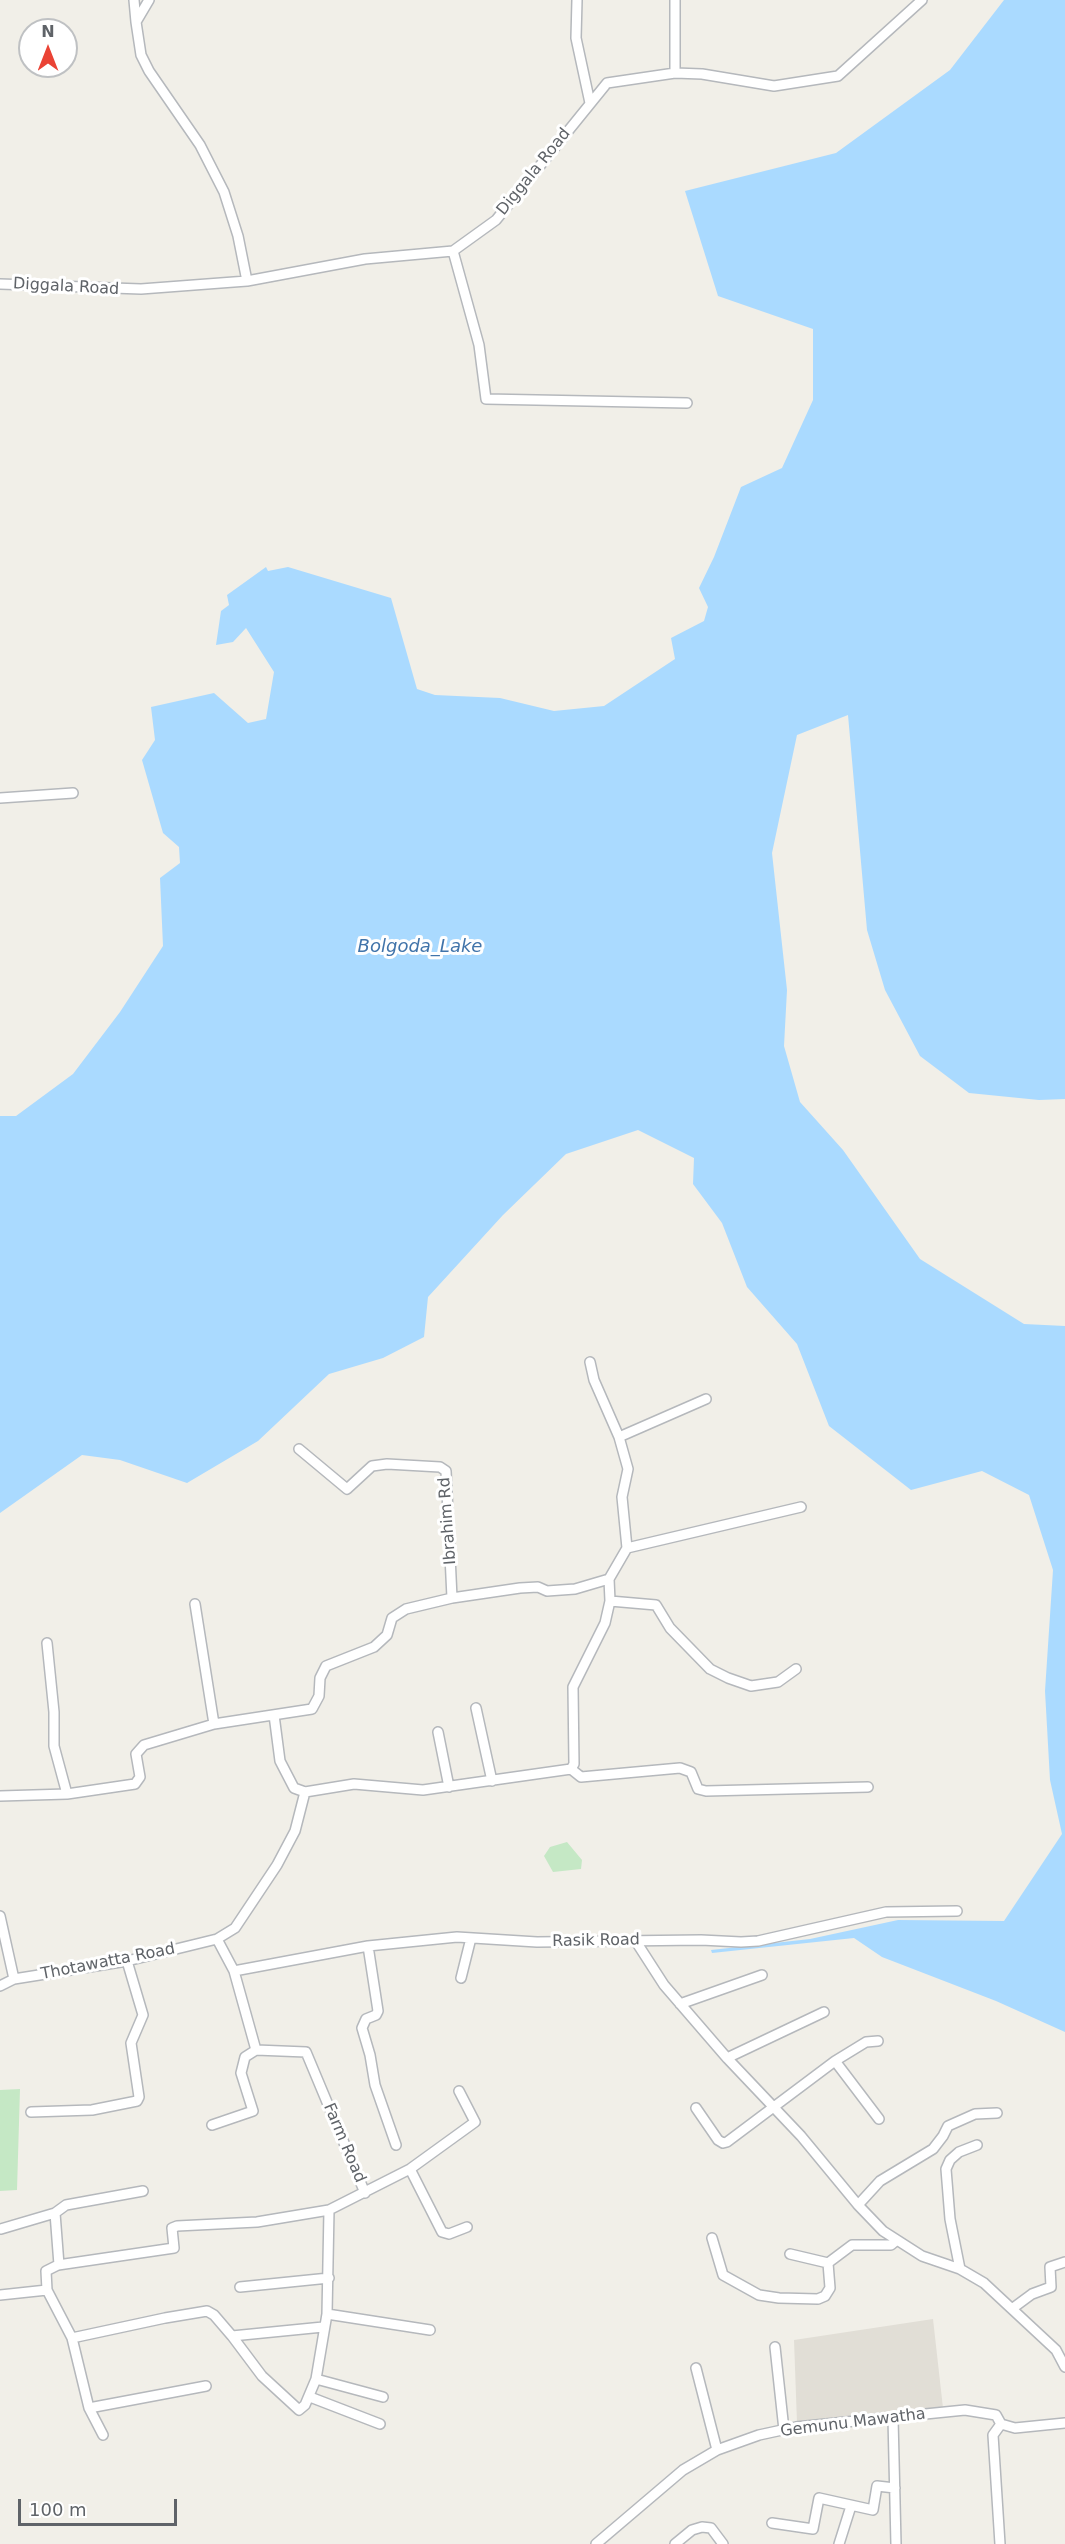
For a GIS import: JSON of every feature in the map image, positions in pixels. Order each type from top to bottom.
[{"type":"street","points":[[134,0],[141,55],[200,145],[224,192],[238,236],[247,281]]},
{"type":"street","points":[[136,22],[149,0]]},
{"type":"street","points":[[577,0],[576,38],[590,103]]},
{"type":"street","points":[[675,0],[675,73]]},
{"type":"street","name":"Diggala Road","points":[[0,284],[112,290],[247,281],[365,259],[453,251],[496,220],[607,83],[675,73],[702,74],[774,86],[838,76],[922,0]]},
{"type":"street","points":[[453,251],[479,345],[486,399],[687,403]]},
{"type":"street","points":[[0,798],[73,793]]},
{"type":"street","points":[[571,1769],[574,1764],[573,1687],[605,1623],[610,1601],[609,1579],[627,1548],[622,1497],[627,1469],[619,1437],[594,1380],[590,1362]]},
{"type":"street","points":[[619,1437],[706,1399]]},
{"type":"street","name":"Ibrahim Rd","points":[[299,1449],[347,1489],[372,1466],[387,1464],[440,1467],[446,1471],[452,1598]]},
{"type":"street","points":[[627,1548],[801,1507]]},
{"type":"street","points":[[0,1796],[67,1794],[135,1784],[140,1777],[136,1754],[144,1745],[214,1724],[312,1709],[319,1696],[320,1678],[326,1666],[374,1647],[387,1635],[392,1618],[406,1609],[452,1598],[520,1588],[538,1587],[547,1591],[575,1589],[609,1579]]},
{"type":"street","points":[[610,1601],[656,1605],[670,1628],[710,1669],[728,1678],[751,1686],[778,1682],[796,1669]]},
{"type":"street","points":[[195,1604],[214,1724]]},
{"type":"street","points":[[47,1643],[54,1712],[54,1746],[67,1794]]},
{"type":"street","points":[[476,1708],[492,1780]]},
{"type":"street","points":[[274,1715],[280,1761],[294,1788],[305,1792],[354,1784],[423,1790],[571,1769],[581,1777],[680,1768],[691,1772],[698,1789],[706,1791],[868,1787]]},
{"type":"street","points":[[438,1732],[449,1787]]},
{"type":"street","points":[[212,2125],[253,2111],[241,2073],[245,2057],[256,2049],[234,1971],[217,1939],[235,1928],[277,1865],[295,1831],[305,1792]]},
{"type":"street","name":"Rasik Road","points":[[234,1971],[368,1947],[457,1937],[537,1942],[758,1941],[886,1912],[957,1911]]},
{"type":"street","points":[[0,1916],[14,1979]]},
{"type":"street","points":[[461,1978],[471,1938]]},
{"type":"street","name":"Thotawatta Road","points":[[0,1986],[14,1979],[127,1961],[217,1939]]},
{"type":"street","points":[[635,1940],[664,1985],[680,2004],[727,2058],[801,2136],[858,2205],[883,2231],[922,2256],[960,2269],[984,2283],[1056,2350],[1065,2367]]},
{"type":"street","points":[[368,1947],[378,2011],[376,2015],[366,2019],[362,2028],[375,2085],[396,2145]]},
{"type":"street","points":[[31,2112],[92,2110],[137,2101],[139,2097],[131,2043],[143,2015],[127,1961]]},
{"type":"street","points":[[680,2004],[762,1975]]},
{"type":"street","points":[[727,2058],[824,2012]]},
{"type":"street","points":[[696,2108],[723,2143],[835,2061],[866,2042],[878,2041]]},
{"type":"street","name":"Farm Road","points":[[59,2265],[174,2248],[172,2228],[177,2226],[257,2222],[329,2210],[365,2193],[306,2052],[256,2049]]},
{"type":"street","points":[[835,2061],[879,2119]]},
{"type":"street","points":[[365,2193],[410,2169],[475,2122],[459,2091]]},
{"type":"street","points":[[858,2205],[880,2181],[933,2149],[948,2126],[975,2114],[997,2113]]},
{"type":"street","points":[[960,2269],[950,2219],[946,2169],[950,2160],[959,2152],[977,2145]]},
{"type":"street","points":[[410,2169],[442,2232],[449,2234],[467,2227]]},
{"type":"street","points":[[1,2229],[55,2213],[66,2205],[144,2192]]},
{"type":"street","points":[[72,2338],[201,2311],[214,2315],[262,2376],[299,2410],[310,2397],[316,2379],[327,2314],[329,2210]]},
{"type":"street","points":[[55,2213],[59,2265],[46,2271],[47,2290],[72,2338],[88,2408],[103,2434]]},
{"type":"street","points":[[712,2238],[723,2275],[759,2295],[818,2299],[825,2296],[830,2288],[828,2263]]},
{"type":"street","points":[[828,2263],[852,2245],[891,2244],[897,2240]]},
{"type":"street","points":[[790,2254],[828,2263]]},
{"type":"street","points":[[1013,2308],[1032,2294],[1051,2287],[1050,2267],[1065,2262]]},
{"type":"street","points":[[240,2288],[328,2278]]},
{"type":"street","points":[[0,2295],[47,2290]]},
{"type":"street","points":[[327,2314],[430,2330]]},
{"type":"street","points":[[232,2336],[323,2327]]},
{"type":"street","points":[[775,2347],[784,2430]]},
{"type":"street","points":[[696,2368],[717,2450]]},
{"type":"street","points":[[316,2379],[384,2397]]},
{"type":"street","points":[[88,2408],[206,2386]]},
{"type":"street","points":[[310,2397],[381,2424]]},
{"type":"street","name":"Gemunu Mawatha","points":[[596,2544],[683,2470],[717,2450],[759,2435],[784,2430],[965,2410],[996,2415],[1001,2424]]},
{"type":"street","points":[[893,2418],[896,2544]]},
{"type":"street","points":[[1000,2544],[993,2435],[1001,2424],[1015,2428],[1065,2423]]},
{"type":"street","points":[[772,2523],[813,2529],[819,2499],[873,2510],[877,2486],[895,2488]]},
{"type":"street","points":[[839,2544],[852,2506]]},
{"type":"street","points":[[675,2544],[693,2530],[702,2527],[711,2528],[723,2544]]},
{"type":"shaded area","points":[[933,2319],[943,2408],[797,2423],[794,2340]]},
{"type":"green space","points":[[567,1842],[582,1860],[581,1869],[553,1872],[544,1856],[550,1847]]},
{"type":"green space","points":[[20,2089],[17,2190],[0,2191],[0,2090]]},
{"type":"water","name":"Bolgoda_Lake","points":[[1004,0],[1065,0],[1065,1099],[1039,1100],[969,1093],[920,1056],[885,990],[867,930],[848,715],[797,735],[772,853],[787,990],[784,1046],[800,1102],[843,1150],[920,1259],[1024,1324],[1065,1326],[1065,2032],[996,2001],[882,1957],[854,1938],[712,1953],[711,1950],[810,1939],[898,1920],[1004,1921],[1062,1834],[1050,1780],[1045,1691],[1053,1570],[1029,1495],[982,1471],[911,1490],[829,1426],[797,1344],[747,1287],[722,1223],[693,1184],[694,1158],[638,1130],[566,1154],[503,1215],[428,1297],[424,1337],[383,1358],[329,1374],[258,1441],[187,1483],[120,1460],[82,1455],[0,1513],[0,1116],[16,1116],[73,1074],[120,1012],[163,946],[160,878],[180,863],[179,847],[163,833],[142,760],[155,740],[151,707],[214,693],[248,723],[266,719],[274,672],[246,628],[233,642],[216,645],[221,611],[229,605],[227,595],[266,567],[268,571],[288,567],[391,598],[417,689],[435,695],[500,698],[554,711],[604,706],[675,659],[671,638],[704,621],[708,607],[699,588],[714,557],[741,487],[782,468],[813,400],[813,329],[718,296],[685,191],[836,153],[950,70]]}]
